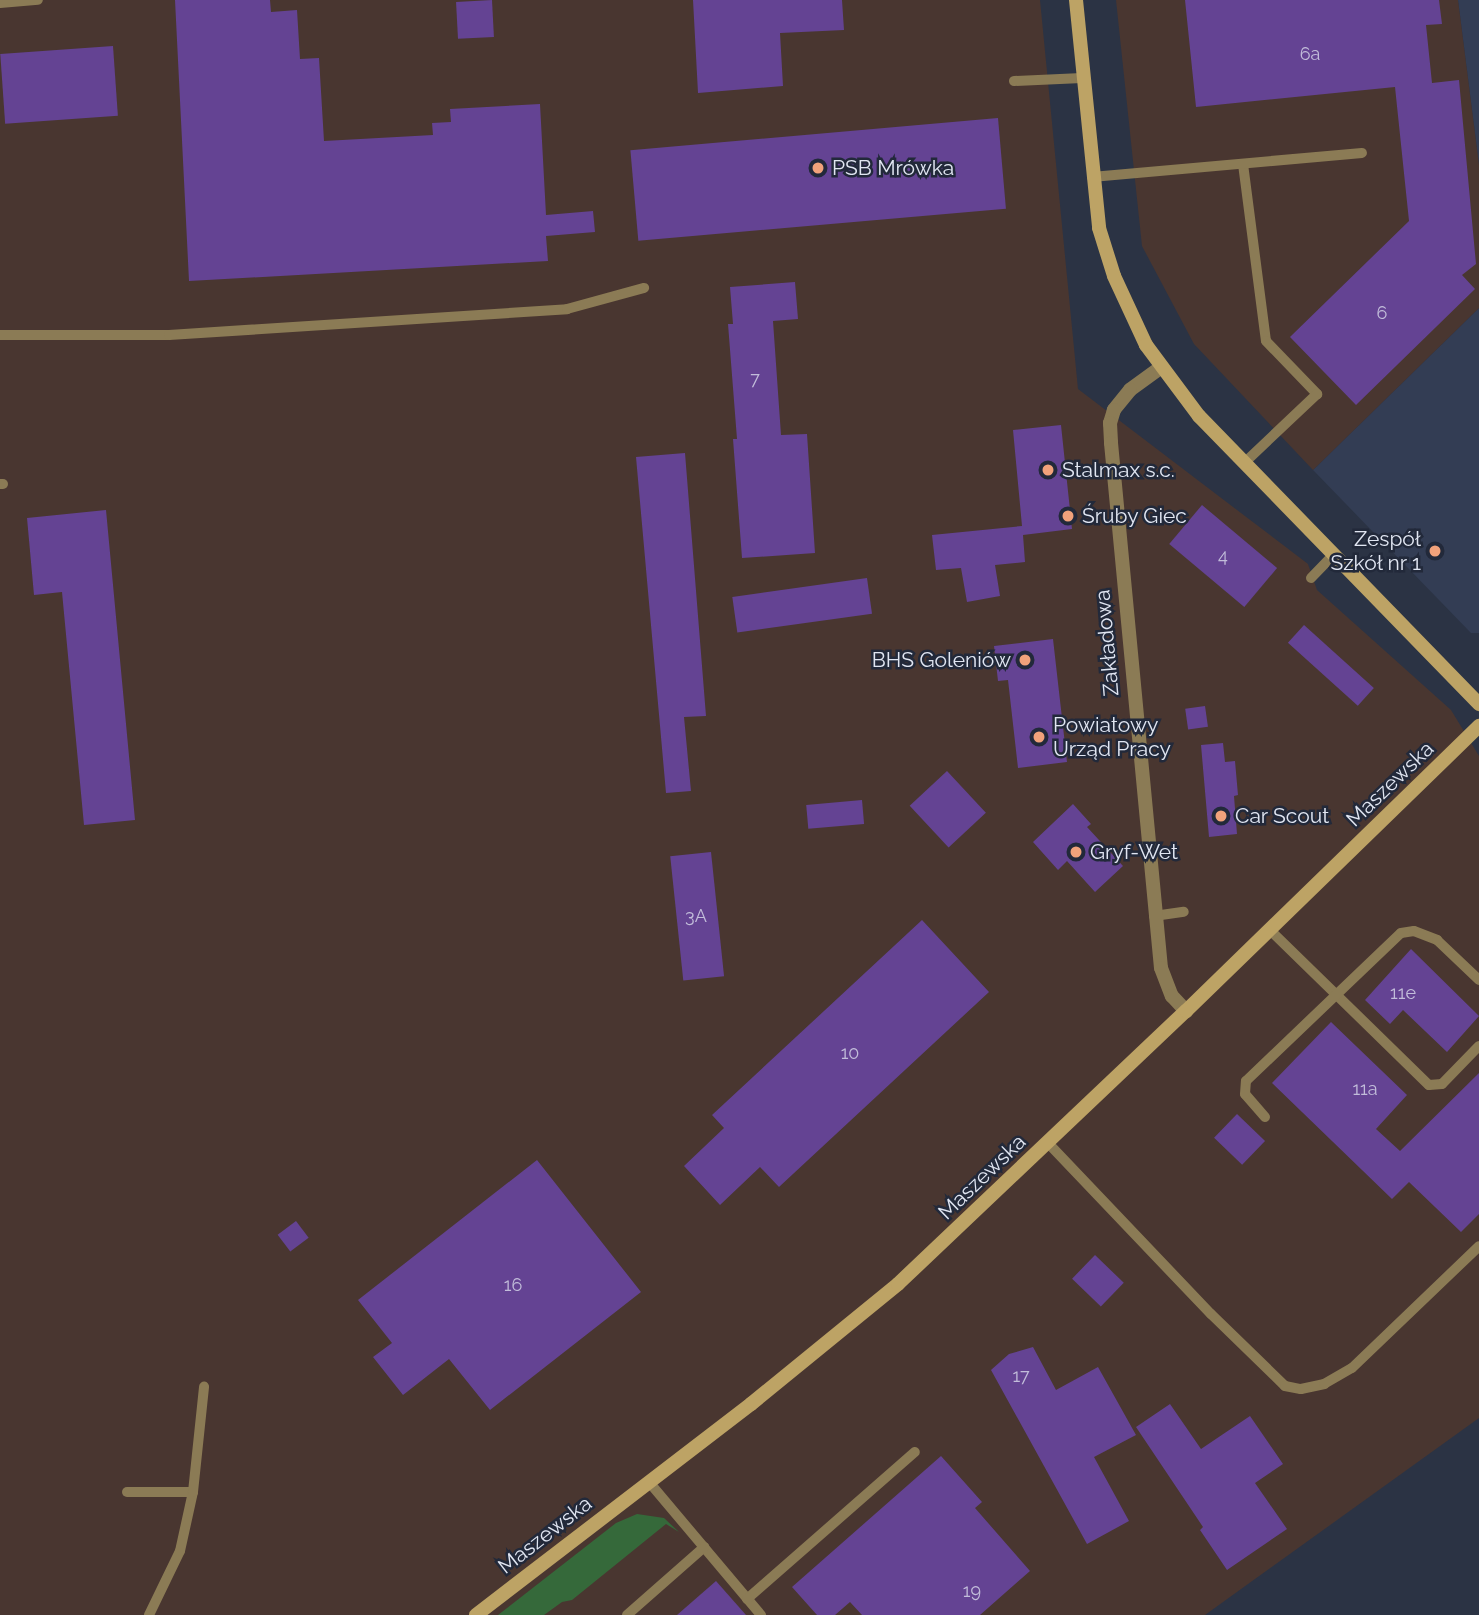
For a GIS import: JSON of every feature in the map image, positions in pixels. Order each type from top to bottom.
[{"type":"street","points":[[1076,0],[1098,228],[1133,321],[1160,368],[1199,416],[1479,704]]},
{"type":"street","name":"Zakładowa","points":[[1160,368],[1130,390],[1114,410],[1110,423],[1154,916],[1163,979],[1186,1012]]},
{"type":"street","name":"Maszewska","points":[[476,1615],[888,1292],[1186,1012],[1479,726]]},
{"type":"lane","points":[[0,3],[38,0]]},
{"type":"lane","points":[[1014,82],[1082,78]]},
{"type":"lane","points":[[1092,177],[1362,153]]},
{"type":"lane","points":[[1243,164],[1266,341],[1317,394],[1245,462]]},
{"type":"lane","points":[[0,335],[169,335],[567,309],[644,288]]},
{"type":"lane","points":[[1311,578],[1334,554]]},
{"type":"lane","points":[[1154,916],[1184,912]]},
{"type":"lane","points":[[1270,930],[1429,1085],[1442,1084],[1479,1046]]},
{"type":"lane","points":[[1265,1117],[1245,1094],[1243,1087],[1401,933],[1414,931],[1437,940],[1479,979]]},
{"type":"lane","points":[[1048,1143],[1211,1314],[1284,1386],[1301,1389],[1324,1384],[1352,1368],[1479,1246]]},
{"type":"lane","points":[[149,1615],[180,1551],[193,1492],[204,1387]]},
{"type":"lane","points":[[747,1599],[915,1452]]},
{"type":"lane","points":[[649,1482],[761,1615]]},
{"type":"lane","points":[[127,1492],[193,1492]]},
{"type":"lane","points":[[627,1615],[704,1547]]},
{"type":"shaded area","points":[[0,0],[1040,0],[1078,389],[1308,564],[1317,590],[1451,710],[1479,756],[1479,1418],[1205,1615],[0,1615]]},
{"type":"shaded area","points":[[1116,0],[1458,0],[1479,165],[1479,308],[1313,470],[1194,344],[1142,246]]},
{"type":"shaded area","points":[[1458,0],[1479,0],[1479,165]]},
{"type":"shaded area","name":"Zespół Szkół nr 1","points":[[1479,308],[1479,633],[1471,633],[1313,470]]},
{"type":"green space","points":[[637,1514],[664,1518],[679,1532],[666,1524],[572,1600],[562,1602],[544,1615],[498,1615],[616,1523]]},
{"type":"building","points":[[175,0],[270,0],[271,12],[297,10],[300,59],[319,58],[324,141],[433,135],[432,123],[451,122],[450,109],[540,104],[546,215],[593,211],[595,232],[546,236],[548,261],[189,281]]},
{"type":"building","points":[[492,0],[494,37],[458,39],[456,2]]},
{"type":"building","points":[[693,0],[842,0],[844,30],[780,33],[783,86],[698,93]]},
{"type":"building","points":[[1185,0],[1439,0],[1442,24],[1426,25],[1432,83],[1459,80],[1476,264],[1462,275],[1475,289],[1356,405],[1290,337],[1409,221],[1395,87],[1196,107]]},
{"type":"building","points":[[113,46],[118,116],[5,124],[0,54]]},
{"type":"building","name":"PSB Mrówka","points":[[998,118],[1006,209],[638,241],[630,150]]},
{"type":"building","points":[[795,282],[798,319],[773,321],[781,435],[807,434],[815,553],[742,558],[733,439],[737,439],[728,324],[733,324],[730,287]]},
{"type":"building","points":[[1061,425],[1072,529],[1023,535],[1025,562],[995,565],[1000,596],[967,602],[961,568],[936,570],[932,535],[1022,526],[1013,430]]},
{"type":"building","points":[[685,453],[706,716],[684,717],[691,791],[666,793],[636,457]]},
{"type":"building","points":[[1202,505],[1277,568],[1244,607],[1169,544]]},
{"type":"building","points":[[106,510],[135,820],[84,825],[62,592],[34,595],[27,518]]},
{"type":"building","points":[[867,578],[872,614],[737,633],[732,597]]},
{"type":"building","points":[[1304,625],[1374,688],[1358,706],[1288,643]]},
{"type":"building","name":"Powiatowy Urząd Pracy","points":[[1053,639],[1067,762],[1018,768],[1008,680],[998,681],[994,646]]},
{"type":"building","points":[[1205,706],[1208,727],[1188,730],[1185,709]]},
{"type":"building","name":"Car Scout","points":[[1223,743],[1225,762],[1235,761],[1237,834],[1209,837],[1201,745]]},
{"type":"building","points":[[947,771],[986,813],[949,847],[910,806]]},
{"type":"building","points":[[862,800],[864,824],[808,829],[806,805]]},
{"type":"building","name":"Gryf-Wet","points":[[1073,804],[1091,824],[1087,827],[1123,866],[1095,892],[1067,861],[1058,870],[1033,842]]},
{"type":"building","points":[[711,852],[724,976],[683,981],[670,856]]},
{"type":"building","points":[[922,920],[989,992],[779,1187],[760,1167],[720,1205],[684,1166],[724,1128],[712,1115]]},
{"type":"building","points":[[1411,949],[1479,1016],[1447,1052],[1403,1010],[1390,1024],[1365,1000]]},
{"type":"building","points":[[1331,1022],[1407,1095],[1376,1129],[1400,1151],[1479,1073],[1479,1214],[1461,1232],[1409,1182],[1392,1199],[1272,1083]]},
{"type":"building","points":[[1237,1114],[1265,1141],[1242,1165],[1214,1138]]},
{"type":"building","points":[[537,1160],[641,1292],[490,1410],[449,1359],[403,1395],[373,1357],[392,1343],[358,1300]]},
{"type":"building","points":[[296,1221],[309,1238],[290,1252],[278,1235]]},
{"type":"building","points":[[1095,1255],[1124,1283],[1101,1307],[1072,1279]]},
{"type":"building","points":[[1033,1347],[1056,1390],[1098,1367],[1136,1435],[1094,1457],[1129,1521],[1087,1544],[991,1370],[1009,1354]]},
{"type":"building","points":[[1170,1404],[1201,1449],[1250,1416],[1283,1464],[1255,1483],[1287,1529],[1227,1570],[1200,1530],[1203,1527],[1136,1427]]},
{"type":"building","points":[[941,1456],[982,1502],[975,1508],[1030,1571],[980,1615],[862,1615],[850,1602],[835,1615],[817,1615],[792,1587]]},
{"type":"building","points":[[716,1581],[746,1615],[677,1615]]},
{"type":"place","name":"PSB Mrówka","points":[[818,168]]},
{"type":"place","name":"Stalmax s.c.","points":[[1048,470]]},
{"type":"place","name":"Śruby Giec","points":[[1068,516]]},
{"type":"place","name":"Zespół Szkół nr 1","points":[[1435,551]]},
{"type":"place","name":"BHS Goleniów","points":[[1025,660]]},
{"type":"place","name":"Powiatowy Urząd Pracy","points":[[1039,737]]},
{"type":"place","name":"Car Scout","points":[[1221,816]]},
{"type":"place","name":"Gryf-Wet","points":[[1076,852]]}]
